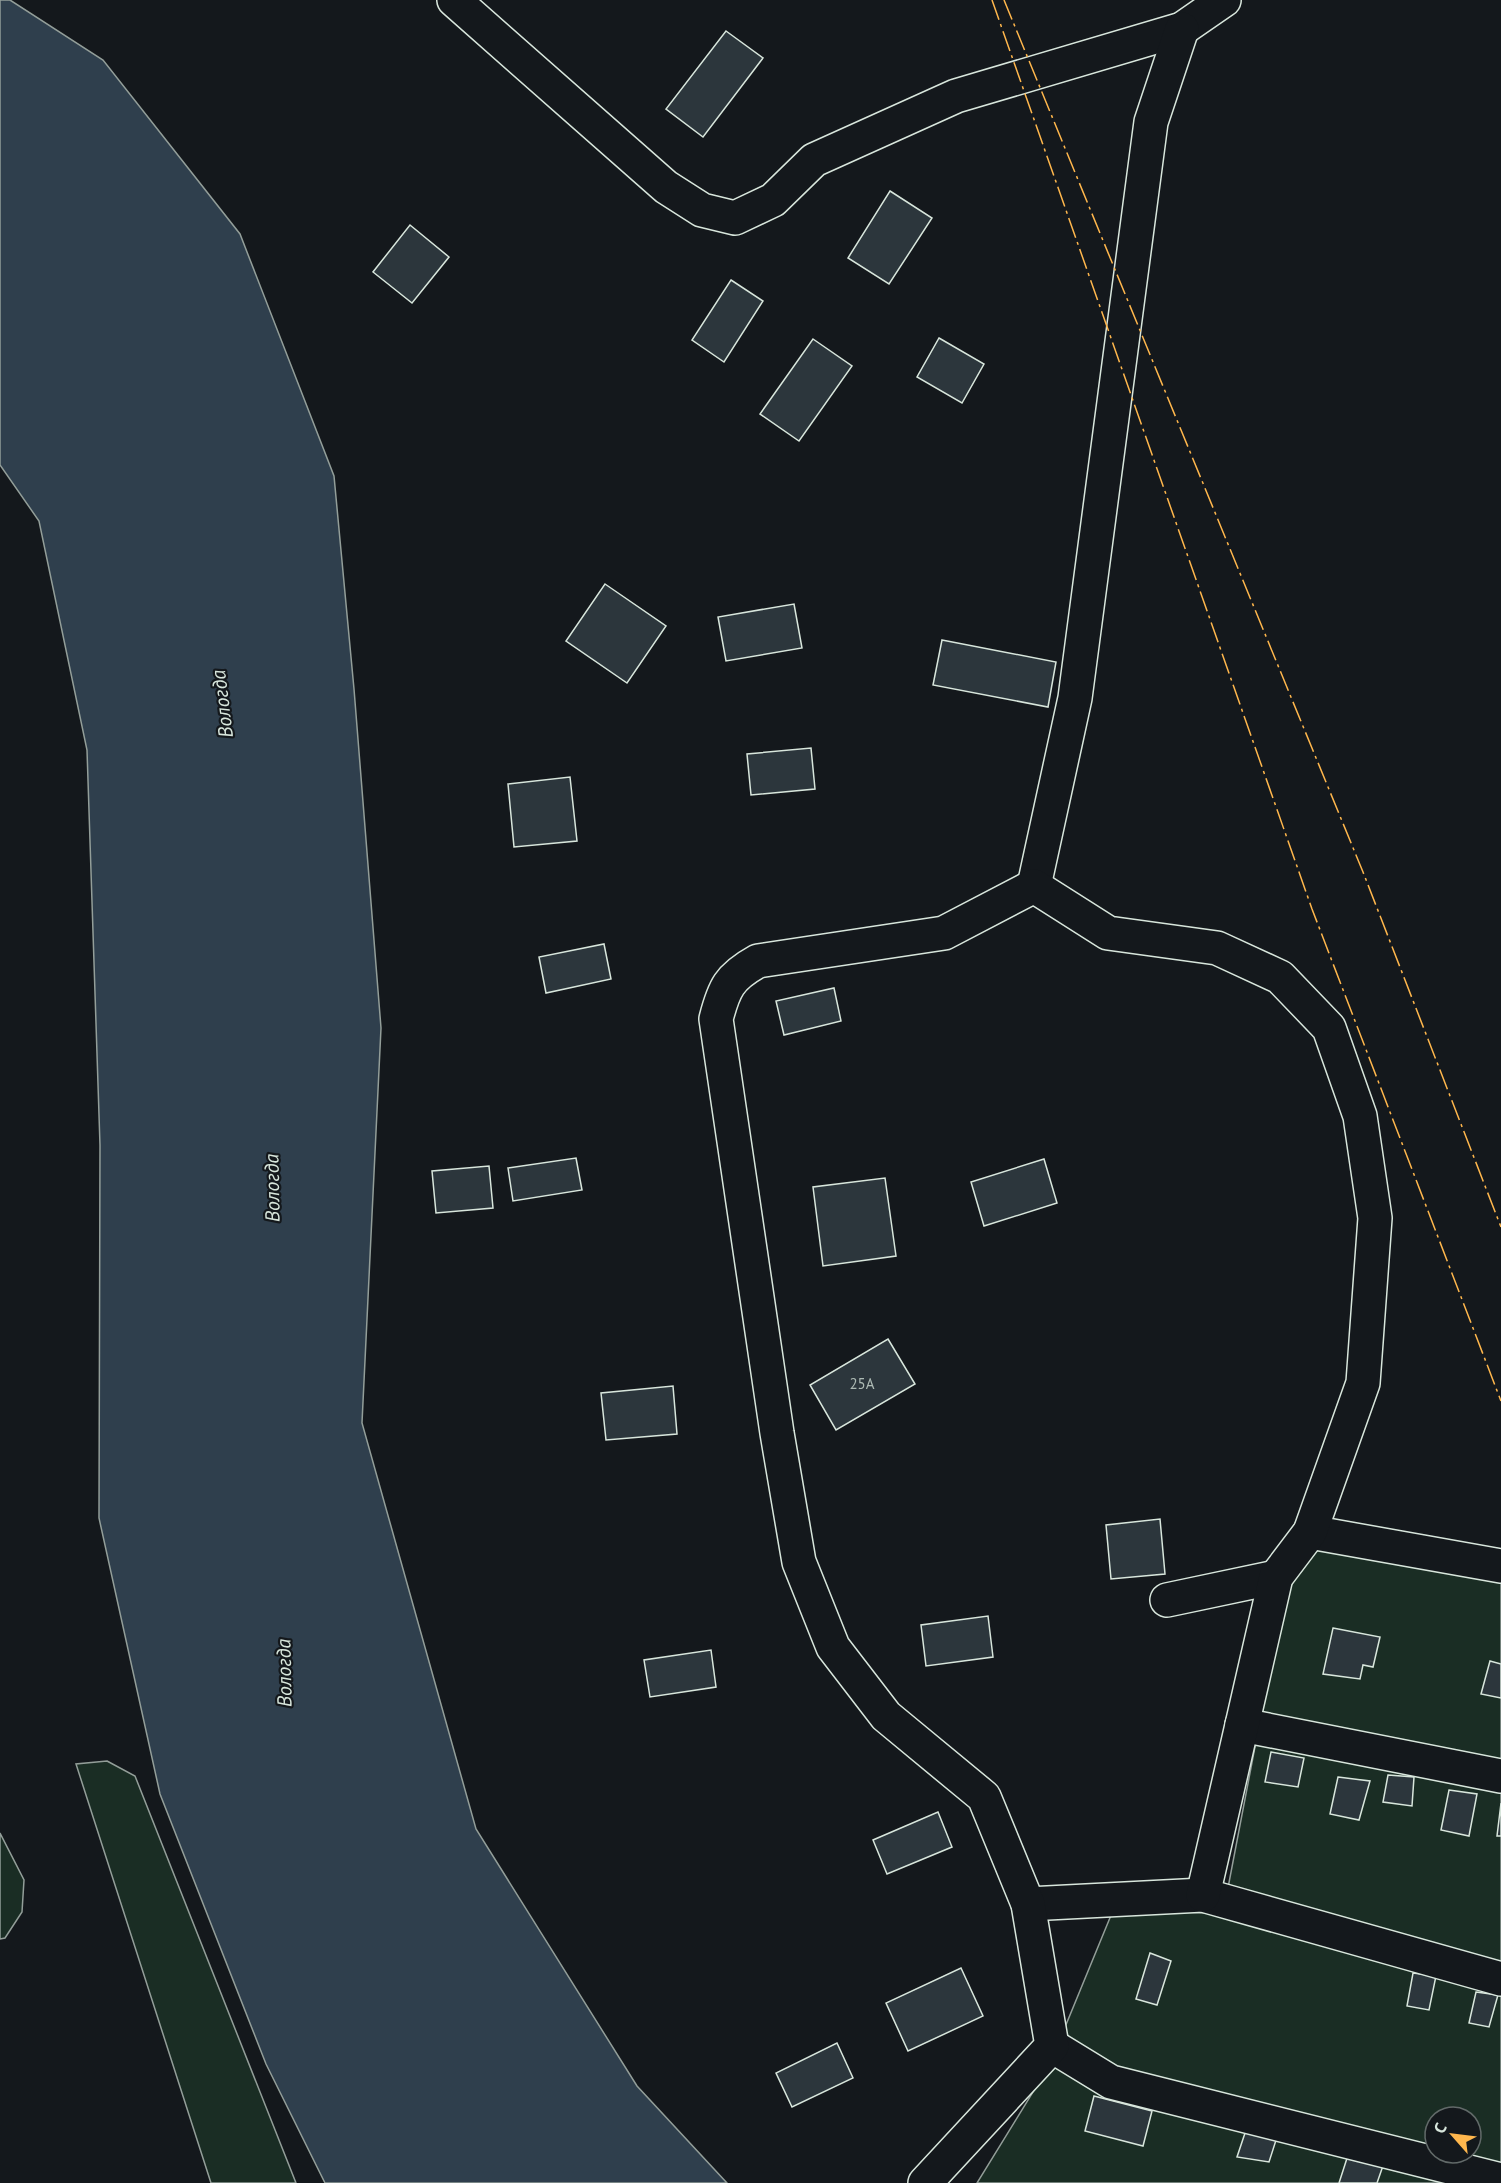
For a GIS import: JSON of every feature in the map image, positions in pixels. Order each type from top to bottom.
[{"type":"street","points":[[454,0],[666,187],[702,210],[735,218],[772,200],[814,160],[956,96],[1182,30],[1224,0]]},
{"type":"street","points":[[1034,886],[1075,698],[1151,122],[1182,30]]},
{"type":"street","points":[[1034,886],[1108,933],[1217,948],[1280,976],[1329,1028],[1360,1116],[1375,1218],[1363,1383],[1310,1532],[1276,1577],[1203,1895]]},
{"type":"street","points":[[1034,886],[944,933],[758,961],[741,971],[727,984],[716,1019],[777,1433],[799,1562],[833,1647],[886,1716],[984,1797],[1028,1904],[1052,2046],[1111,2082],[1501,2180]]},
{"type":"street","points":[[1310,1532],[1501,1566]]},
{"type":"street","points":[[1167,1600],[1276,1577]]},
{"type":"street","points":[[1242,1725],[1501,1776]]},
{"type":"street","points":[[1028,1904],[1203,1895],[1501,1979]]},
{"type":"street","points":[[925,2183],[1052,2046]]},
{"type":"green space","points":[[1298,1522],[1501,1549],[1501,2183],[977,2183],[1049,2066],[1114,1908],[1223,1914]]},
{"type":"green space","points":[[107,1761],[135,1776],[296,2183],[211,2183],[76,1764]]},
{"type":"green space","points":[[0,1833],[24,1880],[22,1912],[5,1938],[0,1939]]},
{"type":"water","name":"Вологда","points":[[0,0],[10,0],[103,60],[240,234],[334,476],[354,689],[381,1028],[362,1423],[476,1829],[637,2086],[727,2183],[325,2183],[266,2064],[160,1794],[99,1518],[100,1145],[87,750],[39,521],[0,465]]},
{"type":"building","points":[[726,31],[763,58],[703,137],[666,109]]},
{"type":"building","points":[[890,191],[932,218],[889,284],[848,258]]},
{"type":"building","points":[[410,225],[449,257],[412,303],[373,272]]},
{"type":"building","points":[[731,280],[763,301],[724,362],[692,340]]},
{"type":"building","points":[[939,338],[984,364],[962,403],[917,377]]},
{"type":"building","points":[[813,339],[852,366],[799,441],[760,414]]},
{"type":"building","points":[[605,584],[666,626],[627,683],[566,641]]},
{"type":"building","points":[[794,604],[802,648],[726,661],[718,617]]},
{"type":"building","points":[[942,640],[1056,662],[1048,707],[933,685]]},
{"type":"building","points":[[811,748],[815,789],[751,795],[747,754]]},
{"type":"building","points":[[570,777],[577,841],[514,847],[508,784]]},
{"type":"building","points":[[604,944],[611,979],[546,993],[539,957]]},
{"type":"building","points":[[834,988],[841,1021],[784,1035],[776,1001]]},
{"type":"building","points":[[576,1158],[582,1190],[513,1201],[508,1168]]},
{"type":"building","points":[[1044,1159],[1057,1203],[984,1226],[971,1182]]},
{"type":"building","points":[[489,1166],[493,1208],[436,1213],[432,1171]]},
{"type":"building","points":[[885,1178],[896,1256],[823,1266],[813,1187]]},
{"type":"building","points":[[888,1339],[915,1384],[836,1430],[810,1385]]},
{"type":"building","points":[[673,1386],[677,1434],[606,1440],[601,1393]]},
{"type":"building","points":[[1160,1519],[1165,1574],[1111,1579],[1106,1525]]},
{"type":"building","points":[[988,1616],[993,1657],[926,1666],[921,1625]]},
{"type":"building","points":[[1333,1628],[1380,1637],[1373,1667],[1363,1665],[1360,1679],[1323,1674]]},
{"type":"building","points":[[711,1650],[716,1687],[650,1697],[644,1660]]},
{"type":"building","points":[[1490,1661],[1501,1664],[1501,1698],[1481,1694]]},
{"type":"building","points":[[1271,1752],[1304,1758],[1298,1787],[1265,1782]]},
{"type":"building","points":[[1388,1775],[1414,1777],[1412,1806],[1383,1802]]},
{"type":"building","points":[[1338,1777],[1370,1781],[1359,1820],[1330,1814]]},
{"type":"building","points":[[1449,1790],[1477,1794],[1469,1836],[1441,1830]]},
{"type":"building","points":[[1501,1803],[1501,1836],[1497,1836]]},
{"type":"building","points":[[938,1812],[952,1847],[887,1874],[873,1840]]},
{"type":"building","points":[[1150,1953],[1171,1961],[1157,2005],[1136,1999]]},
{"type":"building","points":[[961,1968],[983,2016],[908,2051],[886,2003]]},
{"type":"building","points":[[1413,1973],[1436,1976],[1429,2010],[1407,2006]]},
{"type":"building","points":[[1476,1992],[1498,1995],[1489,2027],[1469,2023]]},
{"type":"building","points":[[837,2043],[853,2078],[792,2107],[776,2073]]},
{"type":"building","points":[[1094,2096],[1152,2111],[1143,2146],[1085,2131]]},
{"type":"building","points":[[1246,2130],[1278,2134],[1269,2162],[1237,2157]]},
{"type":"building","points":[[1350,2149],[1385,2160],[1377,2183],[1339,2183]]},
{"type":"power","points":[[992,0],[1312,909],[1501,1401]]},
{"type":"power","points":[[1004,0],[1363,872],[1501,1227]]}]
